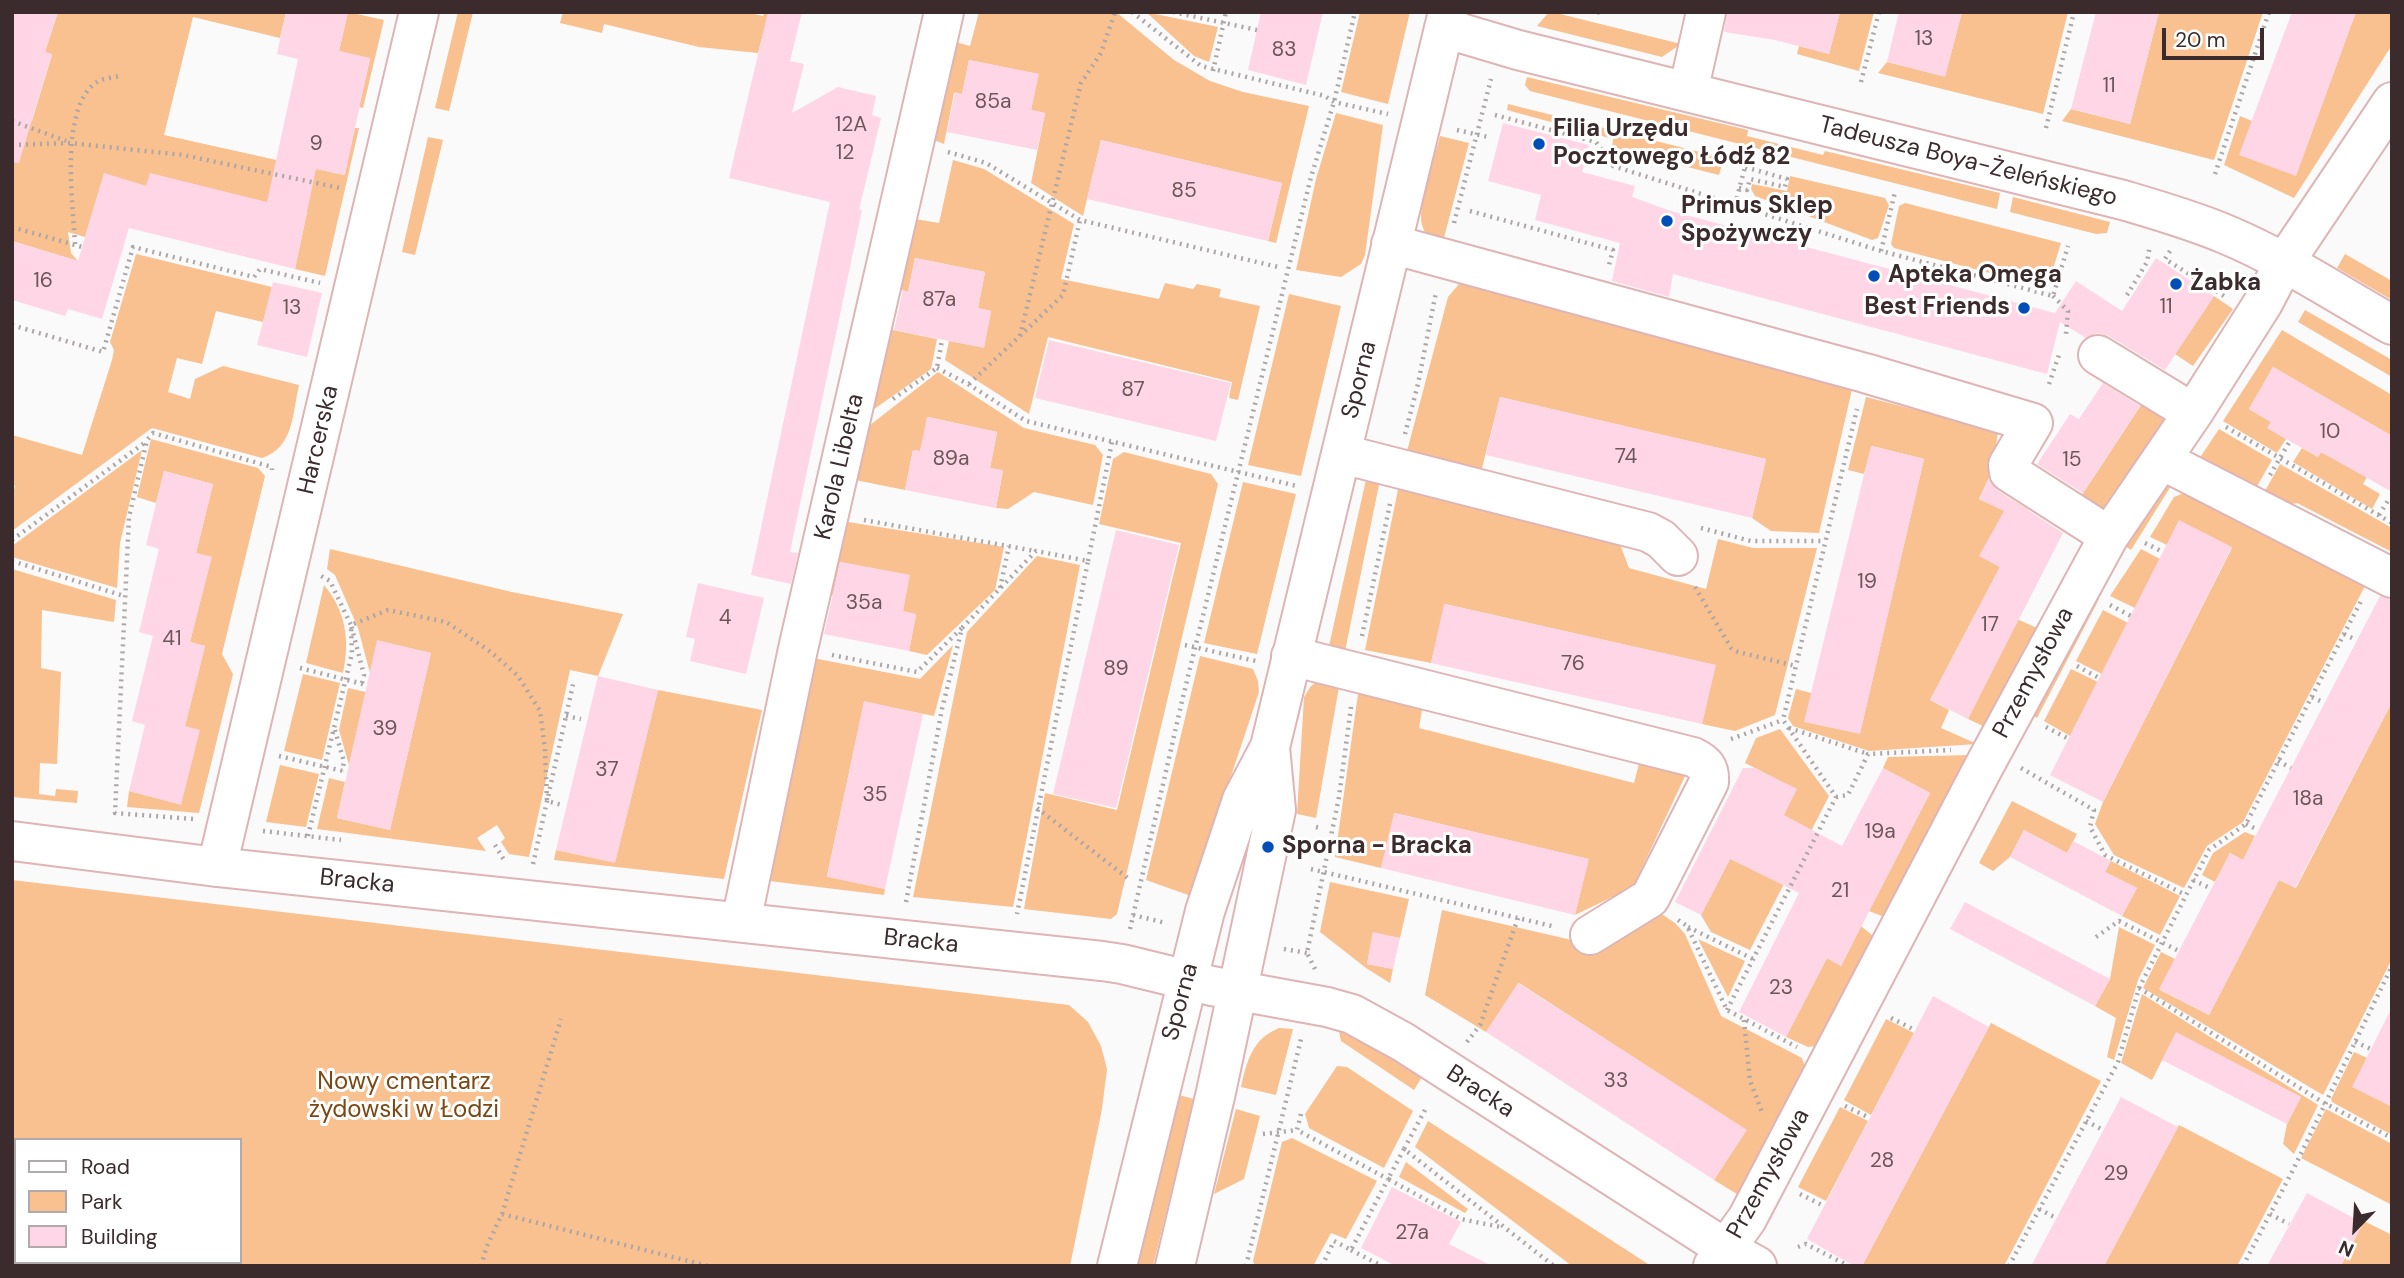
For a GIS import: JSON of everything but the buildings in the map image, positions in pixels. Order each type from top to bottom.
[{"type":"street","name":"Harcerska","points":[[218,867],[419,12]]},
{"type":"street","name":"Karola Libelta","points":[[741,922],[798,649],[944,12]]},
{"type":"street","points":[[1688,92],[1706,12]]},
{"type":"street","name":"Tadeusza Boya-Żeleńskiego","points":[[1446,20],[1518,50],[2123,200],[2187,219],[2284,263],[2392,325]]},
{"type":"street","name":"Sporna","points":[[1116,1266],[1205,911],[1242,800],[1270,747],[1446,20]]},
{"type":"street","name":"Przemysłowa","points":[[1732,1260],[1747,1219],[1988,758],[2125,539],[2162,460],[2205,417],[2284,263],[2392,102]]},
{"type":"street","points":[[1391,244],[1865,373],[2033,423],[2008,465],[2009,472],[2125,539]]},
{"type":"street","points":[[2098,355],[2205,417]]},
{"type":"street","points":[[1342,454],[1648,532],[1661,539],[1678,556]]},
{"type":"street","points":[[2162,460],[2377,588]]},
{"type":"street","points":[[1290,662],[1693,757],[1703,762],[1709,771],[1709,782],[1650,898],[1590,935]]},
{"type":"street","name":"Sporna","points":[[1175,1266],[1216,1092],[1276,810],[1270,747]]},
{"type":"street","name":"Bracka","points":[[12,841],[218,867],[1122,964],[1238,991],[1311,1002],[1366,1020],[1732,1260]]},
{"type":"path","points":[[1020,337],[1081,83],[1101,53],[1115,12]]},
{"type":"path","points":[[1132,12],[1188,58],[1213,71],[1325,96],[1334,102],[1389,114]]},
{"type":"path","points":[[1173,12],[1257,30]]},
{"type":"path","points":[[1213,71],[1226,12]]},
{"type":"path","points":[[1122,964],[1195,648],[1311,177],[1334,102],[1354,12]]},
{"type":"path","points":[[1861,82],[1879,12]]},
{"type":"path","points":[[2046,128],[2074,12]]},
{"type":"path","points":[[2215,174],[2269,12]]},
{"type":"path","points":[[75,244],[70,143],[80,101],[97,81],[118,76]]},
{"type":"path","points":[[1495,115],[1596,142],[1613,166],[1881,251],[2053,296],[2068,311],[2066,335]]},
{"type":"path","points":[[12,121],[70,143]]},
{"type":"path","points":[[1451,129],[1488,137]]},
{"type":"path","points":[[914,142],[986,163],[1080,220],[1278,267]]},
{"type":"path","points":[[12,145],[70,143],[183,155],[375,196]]},
{"type":"path","points":[[1735,205],[1748,153]]},
{"type":"path","points":[[1739,188],[1747,190],[1750,178],[1785,187],[1787,179],[1745,167]]},
{"type":"path","points":[[1881,251],[1895,192]]},
{"type":"path","points":[[1470,211],[1613,250]]},
{"type":"path","points":[[968,384],[1063,295],[1080,220]]},
{"type":"path","points":[[12,227],[82,247]]},
{"type":"path","points":[[2127,295],[2147,262],[2150,240]]},
{"type":"path","points":[[2053,296],[2068,246]]},
{"type":"path","points":[[12,325],[103,352],[133,247],[254,277],[260,269],[354,293]]},
{"type":"path","points":[[121,258],[130,260]]},
{"type":"path","points":[[2165,259],[2234,303]]},
{"type":"path","points":[[892,400],[937,368],[942,340]]},
{"type":"path","points":[[2049,384],[2062,348]]},
{"type":"path","points":[[937,368],[968,384],[1026,421],[1332,494]]},
{"type":"path","points":[[2205,417],[2392,523]]},
{"type":"path","points":[[1836,797],[1783,720],[1854,423]]},
{"type":"path","points":[[12,540],[148,440],[153,433],[272,467],[269,480]]},
{"type":"path","points":[[148,440],[129,517],[115,813],[203,820]]},
{"type":"path","points":[[1017,914],[1112,442]]},
{"type":"path","points":[[2379,515],[2389,499]]},
{"type":"path","points":[[829,516],[890,523],[1088,561]]},
{"type":"path","points":[[2125,539],[2163,552]]},
{"type":"path","points":[[1000,588],[1009,546]]},
{"type":"path","points":[[798,649],[917,672],[1035,551]]},
{"type":"path","points":[[1678,556],[1731,648],[1738,653],[1796,666]]},
{"type":"path","points":[[12,561],[124,596]]},
{"type":"path","points":[[296,667],[365,684],[351,625],[330,581],[318,575]]},
{"type":"path","points":[[2009,1266],[2118,1062],[2139,988],[2209,850],[2246,824],[2344,634],[2377,588]]},
{"type":"path","points":[[2104,601],[2131,615]]},
{"type":"path","points":[[351,625],[388,610],[446,622],[491,652],[518,676],[540,711],[547,801]]},
{"type":"path","points":[[347,841],[308,836],[352,653],[351,625]]},
{"type":"path","points":[[906,902],[942,709],[962,628]]},
{"type":"path","points":[[2344,634],[2357,640]]},
{"type":"path","points":[[1185,645],[1290,662]]},
{"type":"path","points":[[2070,663],[2099,678]]},
{"type":"path","points":[[524,863],[533,864],[574,680]]},
{"type":"path","points":[[2312,697],[2324,703]]},
{"type":"path","points":[[566,716],[581,719]]},
{"type":"path","points":[[2039,723],[2069,739]]},
{"type":"path","points":[[1788,728],[1868,754],[1955,750]]},
{"type":"path","points":[[275,755],[344,771],[344,762],[334,730]]},
{"type":"path","points":[[1836,797],[1848,795],[1868,754]]},
{"type":"path","points":[[2278,761],[2291,768]]},
{"type":"path","points":[[2018,766],[2094,810],[2090,827],[2105,855],[2186,895]]},
{"type":"path","points":[[1727,1010],[1836,797]]},
{"type":"path","points":[[547,801],[562,805]]},
{"type":"path","points":[[1037,808],[1129,879]]},
{"type":"path","points":[[2246,824],[2258,830]]},
{"type":"path","points":[[495,845],[504,861]]},
{"type":"path","points":[[491,859],[514,862]]},
{"type":"path","points":[[1311,869],[1518,918],[1480,1026],[1467,1042]]},
{"type":"path","points":[[2193,880],[2212,889]]},
{"type":"path","points":[[1650,898],[1687,926],[1753,959]]},
{"type":"path","points":[[2095,937],[2119,921],[2179,951]]},
{"type":"path","points":[[1687,926],[1727,1010],[1805,1052]]},
{"type":"path","points":[[2243,1266],[2392,966]]},
{"type":"path","points":[[2386,979],[2392,982]]},
{"type":"path","points":[[2139,988],[2324,1103],[2392,1138]]},
{"type":"path","points":[[481,1266],[502,1214],[561,1019]]},
{"type":"path","points":[[1744,1020],[1750,1081],[1765,1117]]},
{"type":"path","points":[[2355,1042],[2371,1049]]},
{"type":"path","points":[[1351,1250],[1425,1110]]},
{"type":"path","points":[[1297,1130],[1301,1114]]},
{"type":"path","points":[[2085,1120],[2103,1130]]},
{"type":"path","points":[[1263,1134],[1297,1130],[1461,1219],[1502,1227]]},
{"type":"path","points":[[1404,1149],[1554,1266]]},
{"type":"path","points":[[2039,1209],[2056,1218]]},
{"type":"path","points":[[502,1214],[708,1266]]},
{"type":"path","points":[[2270,1214],[2289,1224]]},
{"type":"path","points":[[1322,1266],[1334,1241],[1382,1266]]},
{"type":"path","points":[[1798,1247],[1806,1244],[1845,1264],[1846,1261]]},
{"type":"green space","points":[[58,12],[286,12],[280,38],[193,17],[164,135],[344,175],[355,128],[359,128],[325,276],[295,269],[307,212],[146,186],[104,174],[85,237],[68,232],[71,253],[78,261],[12,241],[12,116],[32,121],[52,55],[45,52]]},
{"type":"green space","points":[[348,12],[384,20],[363,108],[359,107],[370,59],[339,51]]},
{"type":"green space","points":[[458,12],[473,12],[449,111],[435,108]]},
{"type":"green space","points":[[563,12],[746,12],[763,16],[764,12],[769,12],[758,53],[699,47],[604,24],[602,33],[560,23]]},
{"type":"green space","points":[[979,12],[1116,12],[1174,60],[1210,81],[1243,92],[1309,106],[1276,243],[1268,241],[1282,183],[1101,140],[1083,216],[1031,183],[1045,113],[1031,110],[1038,74],[969,60],[962,94],[954,93],[944,144],[931,139],[952,41],[970,46]]},
{"type":"green space","points":[[1146,12],[1218,27],[1209,62],[1194,56]]},
{"type":"green space","points":[[1360,12],[1410,12],[1388,104],[1341,92]]},
{"type":"green space","points":[[1549,12],[1681,44],[1662,57],[1537,26]]},
{"type":"green space","points":[[1840,12],[1874,12],[1859,71],[1797,54],[1799,46],[1829,54]]},
{"type":"green space","points":[[1962,12],[2068,12],[2043,114],[1878,73],[1887,62],[1945,76]]},
{"type":"green space","points":[[2159,12],[2263,12],[2214,160],[2062,121],[2071,109],[2130,124]]},
{"type":"green space","points":[[2356,12],[2392,12],[2392,45],[2294,198],[2224,165],[2240,116],[2252,121],[2296,175]]},
{"type":"green space","points":[[1527,77],[1748,130],[1747,136],[1823,155],[1825,151],[2000,193],[1997,209],[1530,91],[1525,85]]},
{"type":"green space","points":[[1508,104],[1724,158],[1719,175],[1612,148],[1613,139],[1507,110]]},
{"type":"green space","points":[[1336,113],[1383,125],[1365,255],[1361,264],[1341,277],[1296,270],[1316,179]]},
{"type":"green space","points":[[1440,136],[1469,143],[1441,249],[1426,235],[1421,219],[1424,196]]},
{"type":"green space","points":[[428,137],[443,140],[415,255],[402,252]]},
{"type":"green space","points":[[953,160],[984,169],[1074,224],[1061,279],[1159,299],[1165,283],[1193,289],[1197,284],[1221,289],[1219,297],[1260,306],[1238,400],[1229,398],[1232,382],[1048,337],[1029,414],[945,360],[949,341],[984,347],[991,311],[978,308],[985,272],[915,258],[908,292],[901,290],[915,219],[939,223]]},
{"type":"green space","points":[[1790,176],[1885,198],[1889,205],[1878,238],[1872,240],[1755,196],[1751,189],[1752,184],[1787,191]]},
{"type":"green space","points":[[2013,197],[2110,222],[2107,233],[2096,234],[2010,212]]},
{"type":"green space","points":[[1905,203],[2061,243],[2047,288],[1894,248],[1891,244],[1899,206]]},
{"type":"green space","points":[[136,254],[272,287],[263,322],[216,311],[202,364],[177,358],[168,392],[190,399],[195,379],[223,366],[299,385],[286,438],[272,453],[262,458],[152,428],[12,531],[12,496],[15,486],[12,485],[12,435],[82,455],[112,360],[114,350],[110,342]]},
{"type":"green space","points":[[2345,254],[2392,281],[2392,300],[2337,268]]},
{"type":"green space","points":[[1459,284],[1853,385],[1819,533],[1771,531],[1752,518],[1766,459],[1500,397],[1481,472],[1406,455],[1448,297]]},
{"type":"green space","points":[[1289,294],[1341,306],[1301,476],[1248,465]]},
{"type":"green space","points":[[2214,296],[2233,309],[2193,366],[2175,354]]},
{"type":"green space","points":[[2305,310],[2392,360],[2392,377],[2298,322]]},
{"type":"green space","points":[[888,329],[937,339],[931,369],[870,412]]},
{"type":"green space","points":[[2282,330],[2392,395],[2392,436],[2273,367],[2249,409],[2271,422],[2268,428],[2286,439],[2277,453],[2223,421]]},
{"type":"green space","points":[[938,372],[1024,428],[1095,445],[1103,455],[1093,505],[1034,492],[1008,509],[996,508],[1003,471],[990,468],[997,432],[928,417],[920,451],[913,450],[905,490],[855,480],[865,429]]},
{"type":"green space","points":[[2147,396],[2175,411],[2100,522],[2074,507]]},
{"type":"green space","points":[[1866,397],[1998,431],[1993,469],[1979,499],[1997,507],[2005,496],[2027,509],[2010,548],[1980,556],[2000,567],[1930,700],[1949,710],[1941,728],[1977,744],[1869,751],[1793,726],[1788,718],[1796,689],[1811,693],[1860,733],[1924,459],[1872,446],[1864,474],[1848,470]]},
{"type":"green space","points":[[2219,429],[2272,460],[2252,495],[2197,462]]},
{"type":"green space","points":[[151,439],[258,468],[265,476],[222,654],[233,674],[199,813],[127,807],[129,791],[180,804],[185,726],[205,646],[190,642],[211,557],[196,553],[213,484],[164,471],[156,503],[137,497]]},
{"type":"green space","points":[[2302,448],[2318,457],[2321,452],[2367,477],[2363,484],[2380,494],[2372,509],[2293,462]]},
{"type":"green space","points":[[142,450],[120,543],[117,588],[12,557],[12,546]]},
{"type":"green space","points":[[1124,452],[1211,474],[1218,484],[1117,914],[1111,919],[1024,909],[1045,793],[1117,810],[1181,543],[1099,524],[1113,459]]},
{"type":"green space","points":[[2280,464],[2392,528],[2392,552],[2297,503],[2276,508],[2260,500]]},
{"type":"green space","points":[[1367,475],[1381,475],[1343,661],[1327,655]]},
{"type":"green space","points":[[1400,480],[1616,534],[1629,568],[1706,589],[1718,539],[1753,548],[1817,548],[1775,715],[1735,731],[1702,724],[1715,665],[1445,604],[1431,663],[1365,650]]},
{"type":"green space","points":[[1243,482],[1296,494],[1257,654],[1204,643]]},
{"type":"green space","points":[[2165,485],[2171,486],[2131,550],[2118,541]]},
{"type":"green space","points":[[2187,492],[2367,582],[2243,822],[2207,846],[2184,888],[2114,855],[2095,824],[2103,802],[2232,548],[2167,545],[2150,537],[2174,497]]},
{"type":"green space","points":[[842,521],[1004,547],[995,590],[927,655],[909,651],[916,615],[903,611],[909,575],[840,562],[833,595],[826,594]]},
{"type":"green space","points":[[330,549],[512,592],[623,614],[598,676],[570,670],[529,857],[509,854],[501,842],[505,838],[497,825],[477,838],[486,851],[317,829],[329,778],[345,782],[337,818],[390,830],[431,653],[378,641],[370,673],[358,628],[335,575],[327,569]]},
{"type":"green space","points":[[2141,549],[2160,559],[2135,608],[2110,596]]},
{"type":"green space","points":[[1037,556],[1080,565],[1013,907],[913,897],[967,632]]},
{"type":"green space","points":[[12,569],[116,600],[114,622],[42,610],[41,668],[61,672],[57,764],[40,763],[39,794],[55,796],[56,789],[78,791],[77,803],[12,797]]},
{"type":"green space","points":[[324,585],[342,616],[346,638],[343,673],[306,663]]},
{"type":"green space","points":[[2087,592],[2099,599],[2037,718],[2026,711]]},
{"type":"green space","points":[[2103,610],[2128,623],[2102,674],[2076,661]]},
{"type":"green space","points":[[2017,619],[2037,628],[1985,727],[1968,719]]},
{"type":"green space","points":[[953,645],[934,716],[864,702],[827,876],[885,889],[884,895],[761,880],[808,657],[920,679]]},
{"type":"green space","points":[[1200,656],[1253,669],[1259,692],[1191,896],[1146,880]]},
{"type":"green space","points":[[2071,669],[2098,682],[2070,736],[2044,721]]},
{"type":"green space","points":[[303,674],[340,683],[322,760],[284,751]]},
{"type":"green space","points":[[1322,678],[1340,681],[1316,818],[1297,814],[1304,697],[1311,686]]},
{"type":"green space","points":[[1359,687],[1423,704],[1419,728],[1634,783],[1640,760],[1687,772],[1633,887],[1575,915],[1588,859],[1395,813],[1381,868],[1335,857]]},
{"type":"green space","points":[[348,688],[366,692],[349,765],[339,730]]},
{"type":"green space","points":[[658,690],[762,710],[724,879],[554,860],[556,850],[615,862]]},
{"type":"green space","points":[[2392,702],[2392,959],[2323,1095],[2143,988],[2161,952],[2175,959],[2160,990],[2209,1015],[2279,880],[2296,888]]},
{"type":"green space","points":[[1780,729],[1829,796],[1750,950],[1711,932],[1701,915],[1730,859],[1796,789],[1745,763],[1756,738]]},
{"type":"green space","points":[[1970,755],[1884,917],[1869,911],[1930,793],[1883,768],[1888,757]]},
{"type":"green space","points":[[280,765],[319,774],[306,827],[266,822]]},
{"type":"green space","points":[[2012,801],[2077,834],[2067,853],[2024,830],[2010,857],[1993,871],[1979,863]]},
{"type":"green space","points":[[2245,832],[2255,836],[2243,860],[2230,853],[2215,882],[2202,875],[2213,853]]},
{"type":"green space","points":[[2111,861],[2180,896],[2160,935],[2122,916],[2137,888],[2105,872]]},
{"type":"green space","name":"Nowy cmentarz żydowski w Łodzi","points":[[12,880],[1069,1005],[1088,1022],[1101,1046],[1107,1069],[1102,1109],[1070,1266],[12,1266]]},
{"type":"green space","points":[[1330,882],[1409,899],[1400,938],[1373,933],[1367,964],[1393,969],[1390,983],[1320,932]]},
{"type":"green space","points":[[1647,904],[1675,923],[1685,934],[1721,1016],[1802,1058],[1805,1067],[1737,1194],[1714,1180],[1746,1130],[1519,983],[1486,1032],[1425,995],[1442,910],[1589,944]]},
{"type":"green space","points":[[1861,926],[1873,936],[1815,1046],[1808,1047],[1786,1037],[1827,958],[1841,966]]},
{"type":"green space","points":[[2119,927],[2155,945],[2138,980],[2114,1060],[2107,1057],[2116,1018],[2095,1006],[2110,979]]},
{"type":"green space","points":[[1698,939],[1745,961],[1728,997]]},
{"type":"green space","points":[[2142,994],[2318,1105],[2294,1154],[2283,1144],[2287,1124],[2301,1097],[2176,1033],[2152,1080],[2121,1063]]},
{"type":"green space","points":[[1886,1019],[1914,1033],[1871,1115],[1844,1100]]},
{"type":"green space","points":[[1991,1023],[2101,1081],[2004,1266],[1862,1266]]},
{"type":"green space","points":[[1279,1028],[1293,1029],[1276,1095],[1241,1087],[1252,1052],[1263,1038]]},
{"type":"green space","points":[[1339,1032],[1364,1040],[1423,1075],[1414,1090],[1341,1041]]},
{"type":"green space","points":[[2354,1052],[2367,1058],[2392,1107],[2392,1135],[2332,1102],[2331,1099]]},
{"type":"green space","points":[[1337,1066],[1347,1067],[1413,1111],[1384,1168],[1309,1128],[1305,1114]]},
{"type":"green space","points":[[1179,1095],[1194,1099],[1153,1266],[1138,1266]]},
{"type":"green space","points":[[1840,1107],[1868,1121],[1826,1201],[1798,1187]]},
{"type":"green space","points":[[1236,1109],[1260,1116],[1244,1179],[1214,1194]]},
{"type":"green space","points":[[2326,1109],[2392,1144],[2392,1205],[2301,1158]]},
{"type":"green space","points":[[1428,1121],[1651,1266],[1572,1266],[1415,1147]]},
{"type":"green space","points":[[2179,1125],[2283,1179],[2237,1266],[2104,1266]]},
{"type":"green space","points":[[1292,1138],[1377,1181],[1346,1239],[1331,1233],[1313,1266],[1255,1266],[1253,1261],[1282,1142]]},
{"type":"green space","points":[[1406,1162],[1468,1209],[1465,1213],[1399,1177]]},
{"type":"green space","points":[[2364,1221],[2392,1235],[2392,1266],[2341,1266]]},
{"type":"place","name":"Filia Urzędu Pocztowego Łódź 82","points":[[1539,144]]},
{"type":"place","name":"Primus Sklep Spożywczy","points":[[1667,221]]},
{"type":"place","name":"Apteka Omega","points":[[1874,276]]},
{"type":"place","name":"Żabka","points":[[2176,284]]},
{"type":"place","name":"Best Friends","points":[[2024,308]]},
{"type":"place","name":"Sporna - Bracka","points":[[1268,847]]}]
